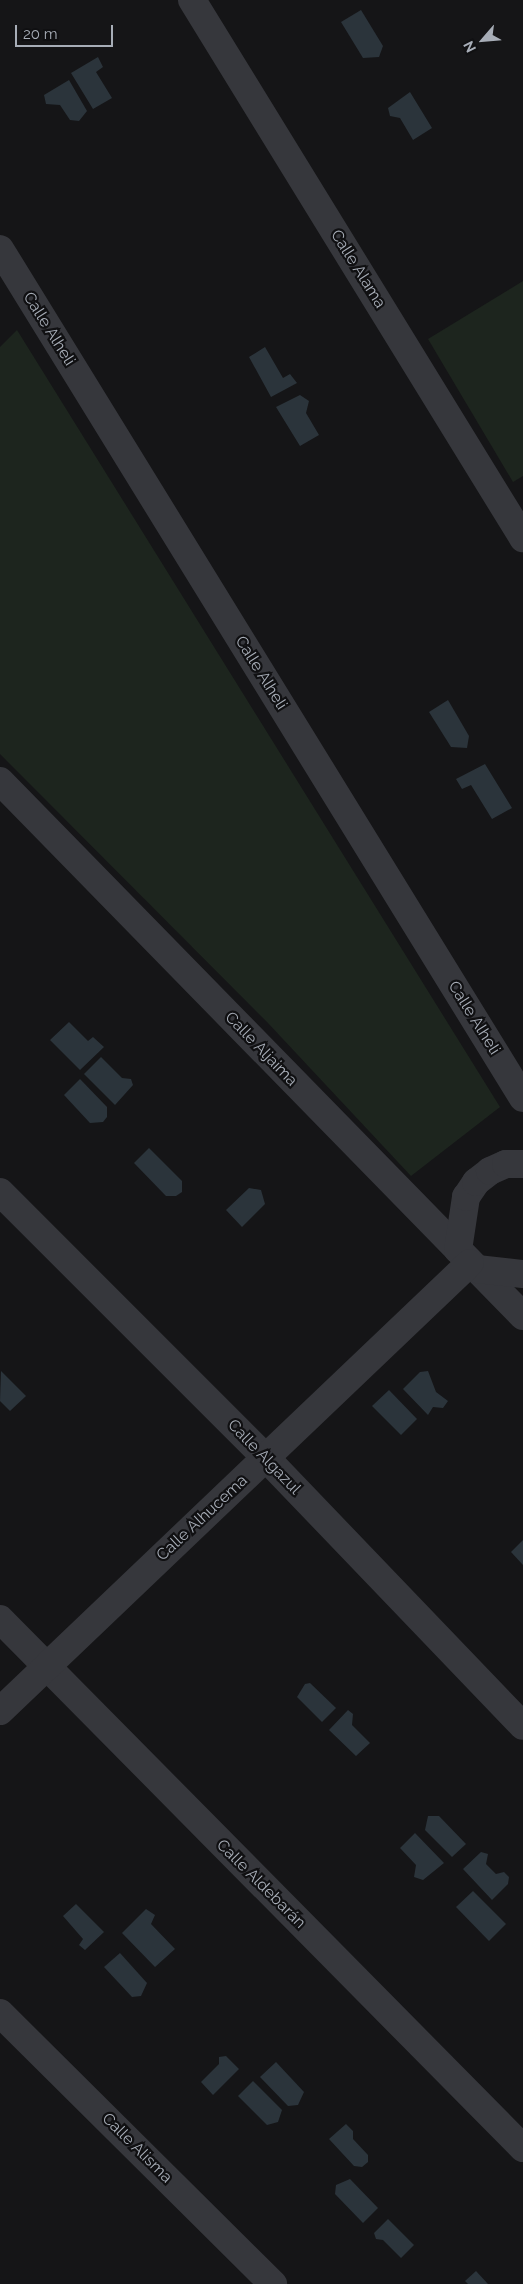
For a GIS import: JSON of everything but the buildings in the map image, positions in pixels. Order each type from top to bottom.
[{"type":"street","name":"Calle Alama","points":[[192,0],[523,538]]},
{"type":"street","name":"Calle Alheli","points":[[4,265],[523,1098]]},
{"type":"street","name":"Calle Aljaima","points":[[0,781],[523,1316]]},
{"type":"street","points":[[523,1164],[506,1164],[490,1170],[476,1182],[466,1196],[462,1214],[468,1261],[523,1274]]},
{"type":"street","name":"Calle Algazul","points":[[0,1192],[266,1458],[523,1726]]},
{"type":"street","name":"Calle Alhucema","points":[[0,1711],[45,1665],[266,1458],[468,1261]]},
{"type":"street","name":"Calle Aldebarán","points":[[0,1619],[523,2148]]},
{"type":"street","name":"Calle Alisma","points":[[0,2013],[273,2284]]},
{"type":"shaded area","points":[[361,10],[383,46],[379,57],[363,58],[341,22]]},
{"type":"shaded area","points":[[98,57],[103,67],[96,72],[112,98],[93,109],[71,73]]},
{"type":"shaded area","points":[[69,80],[87,111],[79,121],[70,120],[60,105],[46,104],[44,95]]},
{"type":"shaded area","points":[[410,92],[432,128],[413,140],[400,118],[390,116],[388,108]]},
{"type":"shaded area","points":[[523,281],[523,476],[513,482],[428,339]]},
{"type":"shaded area","points":[[17,330],[500,1107],[411,1176],[267,1022],[0,754],[0,347]]},
{"type":"shaded area","points":[[265,347],[283,378],[290,374],[297,383],[271,397],[249,357]]},
{"type":"shaded area","points":[[300,395],[309,401],[306,413],[319,435],[300,446],[276,407]]},
{"type":"shaded area","points":[[448,700],[469,736],[467,748],[451,747],[429,712]]},
{"type":"shaded area","points":[[485,764],[512,808],[492,819],[471,785],[462,789],[456,779]]},
{"type":"shaded area","points":[[69,1022],[88,1041],[93,1037],[104,1047],[80,1070],[50,1040]]},
{"type":"shaded area","points":[[101,1057],[122,1078],[131,1079],[133,1085],[115,1105],[84,1074]]},
{"type":"shaded area","points":[[80,1079],[107,1107],[107,1117],[103,1122],[90,1123],[64,1095]]},
{"type":"shaded area","points":[[149,1148],[182,1181],[182,1192],[176,1196],[166,1196],[134,1163]]},
{"type":"shaded area","points":[[249,1188],[261,1190],[265,1204],[242,1227],[226,1210]]},
{"type":"shaded area","points":[[1,1371],[26,1396],[10,1411],[0,1401]]},
{"type":"shaded area","points":[[428,1371],[436,1392],[448,1401],[443,1408],[433,1407],[428,1415],[403,1389],[420,1372]]},
{"type":"shaded area","points":[[389,1390],[417,1419],[401,1435],[372,1406]]},
{"type":"shaded area","points":[[523,1540],[523,1565],[511,1552]]},
{"type":"shaded area","points":[[310,1683],[336,1708],[322,1722],[297,1697],[305,1684]]},
{"type":"shaded area","points":[[348,1710],[353,1714],[352,1725],[370,1743],[356,1756],[329,1730]]},
{"type":"shaded area","points":[[428,1816],[439,1816],[466,1844],[452,1857],[425,1830]]},
{"type":"shaded area","points":[[415,1833],[444,1863],[423,1880],[414,1877],[416,1865],[400,1848]]},
{"type":"shaded area","points":[[481,1852],[488,1854],[486,1864],[496,1874],[504,1872],[509,1877],[508,1884],[492,1900],[463,1869]]},
{"type":"shaded area","points":[[473,1891],[506,1924],[489,1941],[456,1907]]},
{"type":"shaded area","points":[[76,1904],[104,1932],[85,1950],[79,1945],[83,1939],[63,1916]]},
{"type":"shaded area","points":[[146,1909],[155,1915],[151,1924],[175,1949],[155,1967],[122,1933]]},
{"type":"shaded area","points":[[120,1953],[147,1983],[141,1996],[132,1997],[104,1967]]},
{"type":"shaded area","points":[[226,2056],[239,2069],[213,2095],[201,2082],[219,2064],[219,2057]]},
{"type":"shaded area","points":[[276,2062],[304,2092],[298,2105],[288,2106],[260,2077]]},
{"type":"shaded area","points":[[253,2081],[282,2110],[278,2122],[267,2125],[238,2096]]},
{"type":"shaded area","points":[[346,2124],[353,2131],[353,2139],[368,2155],[368,2162],[362,2167],[354,2166],[329,2139]]},
{"type":"shaded area","points":[[350,2179],[378,2208],[363,2223],[335,2194],[336,2185]]},
{"type":"shaded area","points":[[388,2219],[414,2245],[401,2258],[383,2240],[376,2239],[374,2233]]},
{"type":"shaded area","points":[[476,2271],[488,2284],[468,2284],[465,2281]]}]
